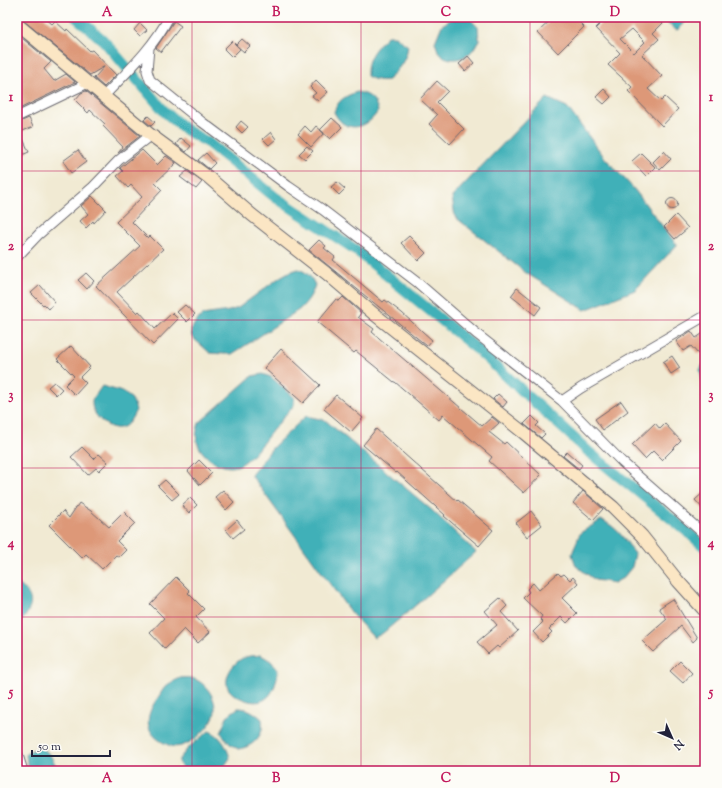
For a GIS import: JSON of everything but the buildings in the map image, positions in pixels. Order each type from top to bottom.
[{"type":"street","points":[[104,96],[149,48],[169,17]]},
{"type":"street","points":[[17,24],[151,135],[208,177],[252,215],[326,273],[374,314],[524,432],[613,507],[642,536],[678,581],[705,611]]},
{"type":"street","points":[[149,48],[147,71],[150,80],[179,105],[370,245],[418,283],[478,335],[562,401],[622,462],[705,535]]},
{"type":"street","points":[[17,117],[88,82]]},
{"type":"street","points":[[17,257],[39,234],[92,188],[119,160],[151,135]]},
{"type":"street","points":[[562,401],[581,388],[705,316]]},
{"type":"street","points":[[17,752],[23,771]]},
{"type":"water","points":[[661,17],[685,17],[686,19],[679,29],[676,30]]},
{"type":"water","points":[[452,19],[470,19],[478,27],[479,40],[474,49],[466,56],[458,59],[449,59],[441,55],[435,42],[442,25]]},
{"type":"water","points":[[387,36],[395,36],[408,46],[407,52],[401,65],[388,80],[374,79],[367,76],[368,64],[375,49]]},
{"type":"water","points":[[357,92],[371,97],[378,111],[368,122],[356,127],[344,124],[338,119],[334,112],[342,99]]},
{"type":"water","points":[[547,98],[567,107],[605,158],[634,189],[677,245],[635,290],[585,310],[526,273],[455,217],[452,197]]},
{"type":"water","points":[[298,269],[312,279],[315,285],[313,292],[300,309],[254,340],[232,354],[224,354],[210,353],[192,337],[191,330],[202,315],[229,311],[238,308],[280,277]]},
{"type":"water","points":[[705,361],[705,384],[702,380],[700,370]]},
{"type":"water","points":[[263,374],[271,377],[294,397],[294,405],[259,448],[247,460],[238,466],[233,467],[217,464],[204,454],[197,443],[196,435],[199,423],[252,376]]},
{"type":"water","points":[[102,386],[123,392],[132,399],[136,410],[131,420],[125,426],[114,428],[101,421],[95,413],[92,407],[92,400]]},
{"type":"water","points":[[306,416],[325,420],[433,511],[476,552],[383,633],[374,638],[351,613],[251,475],[273,447]]},
{"type":"water","points":[[601,520],[612,526],[625,539],[635,554],[632,567],[623,578],[614,583],[595,580],[576,566],[572,554],[580,533]]},
{"type":"water","points":[[17,583],[24,588],[28,594],[30,604],[26,615],[17,626]]},
{"type":"water","points":[[261,655],[271,661],[278,670],[275,685],[269,696],[258,702],[243,699],[235,695],[228,688],[228,674],[234,665],[242,659],[250,656]]},
{"type":"water","points":[[179,678],[191,678],[202,683],[213,698],[215,710],[214,716],[202,733],[190,742],[177,747],[171,746],[156,738],[149,727],[148,721],[152,707],[163,689]]},
{"type":"water","points":[[238,708],[251,711],[262,719],[262,728],[259,737],[253,743],[238,749],[230,744],[221,733],[227,716]]},
{"type":"water","points":[[209,731],[220,738],[230,758],[221,771],[186,771],[179,764],[179,759],[189,747]]},
{"type":"water","points":[[39,748],[43,749],[49,754],[58,771],[30,771],[26,754]]},
{"type":"waterway","points":[[76,17],[103,40],[165,112],[186,130],[207,142],[275,197],[356,250],[478,350],[590,453],[705,547]]}]
